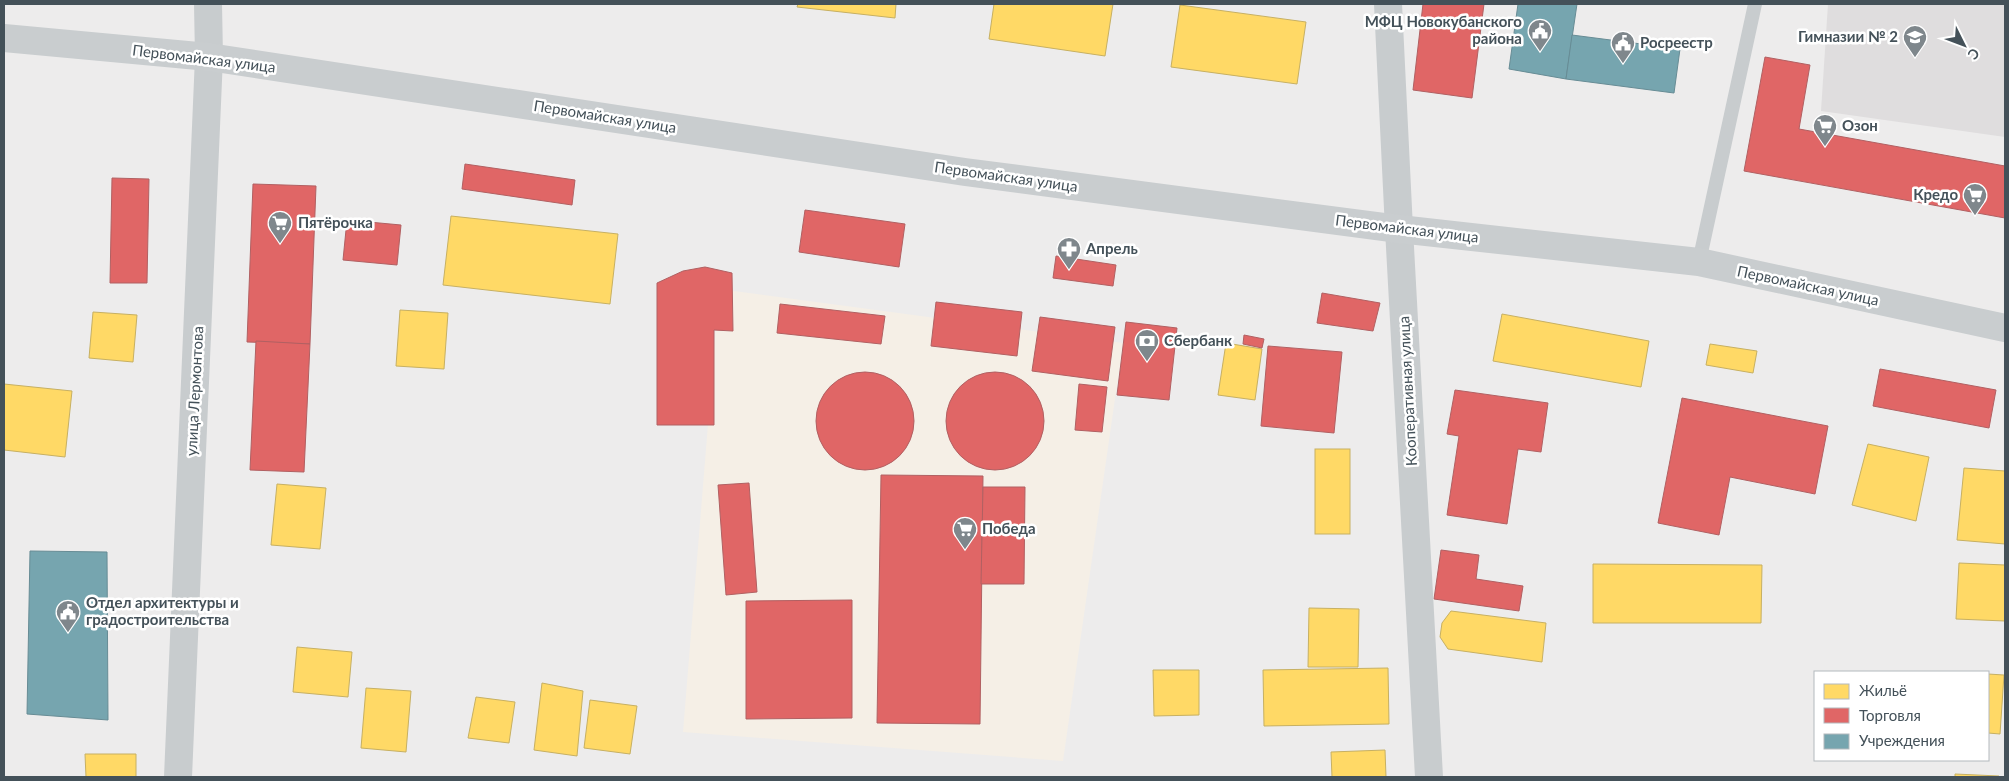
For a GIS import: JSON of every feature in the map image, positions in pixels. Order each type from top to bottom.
[{"type":"main road","name":"Первомайская улица","points":[[4,38],[209,57],[965,172],[1399,228],[1699,262],[2005,328]]},
{"type":"street","name":"улица Лермонтова","points":[[178,777],[209,57],[208,4]]},
{"type":"street","name":"Кооперативная улица","points":[[1388,4],[1428,777]]},
{"type":"lane","points":[[1699,262],[1755,4]]},
{"type":"shaded area","name":"Гимназии № 2","points":[[1828,4],[2005,4],[2005,137],[1821,111]]},
{"type":"shaded area","points":[[719,289],[1123,343],[1063,761],[683,732]]},
{"type":"building: Жильё","points":[[798,4],[896,4],[895,18],[797,7]]},
{"type":"building: Жильё","points":[[994,4],[1113,4],[1105,56],[989,39]]},
{"type":"building: Жильё","points":[[1180,5],[1306,22],[1297,84],[1171,67]]},
{"type":"building: Жильё","points":[[451,216],[618,234],[610,304],[443,285]]},
{"type":"building: Жильё","points":[[400,310],[448,313],[444,369],[396,366]]},
{"type":"building: Жильё","points":[[93,312],[137,315],[133,362],[89,358]]},
{"type":"building: Жильё","points":[[1502,314],[1649,341],[1641,387],[1493,361]]},
{"type":"building: Жильё","points":[[1226,343],[1262,349],[1255,400],[1218,395]]},
{"type":"building: Жильё","points":[[1710,344],[1757,351],[1753,373],[1706,365]]},
{"type":"building: Жильё","points":[[4,384],[72,391],[65,457],[4,450]]},
{"type":"building: Жильё","points":[[1868,444],[1929,457],[1916,521],[1852,505]]},
{"type":"building: Жильё","points":[[1315,449],[1350,449],[1350,534],[1315,534]]},
{"type":"building: Жильё","points":[[1964,468],[2005,471],[2005,544],[1957,540]]},
{"type":"building: Жильё","points":[[277,484],[326,488],[320,549],[271,545]]},
{"type":"building: Жильё","points":[[1959,563],[2005,565],[2005,621],[1956,619]]},
{"type":"building: Жильё","points":[[1593,564],[1762,565],[1761,623],[1593,623]]},
{"type":"building: Жильё","points":[[1309,608],[1359,609],[1358,667],[1308,667]]},
{"type":"building: Жильё","points":[[1451,611],[1546,623],[1542,662],[1448,649],[1440,637],[1442,623]]},
{"type":"building: Жильё","points":[[297,647],[352,652],[348,697],[293,692]]},
{"type":"building: Жильё","points":[[1388,668],[1389,724],[1264,726],[1263,670]]},
{"type":"building: Жильё","points":[[1153,670],[1199,670],[1199,715],[1154,716]]},
{"type":"building: Жильё","points":[[1989,674],[2004,675],[2000,734],[1989,733]]},
{"type":"building: Жильё","points":[[542,683],[583,691],[577,756],[534,750]]},
{"type":"building: Жильё","points":[[366,688],[411,691],[406,752],[361,748]]},
{"type":"building: Жильё","points":[[476,697],[515,702],[509,743],[468,738]]},
{"type":"building: Жильё","points":[[590,700],[637,706],[630,754],[584,748]]},
{"type":"building: Жильё","points":[[1385,750],[1386,777],[1332,777],[1331,752]]},
{"type":"building: Жильё","points":[[85,754],[136,754],[136,777],[86,777]]},
{"type":"building: Жильё","points":[[1955,774],[1999,776],[1999,777],[1955,777]]},
{"type":"building: Торговля","points":[[1423,4],[1484,4],[1472,98],[1413,90]]},
{"type":"building: Торговля","name":"Озон","points":[[1765,57],[1810,65],[1799,129],[2005,166],[2005,218],[1744,171]]},
{"type":"building: Торговля","points":[[465,164],[575,180],[572,205],[462,189]]},
{"type":"building: Торговля","points":[[112,178],[149,179],[147,283],[110,283]]},
{"type":"building: Торговля","points":[[253,184],[316,186],[310,344],[247,342]]},
{"type":"building: Торговля","points":[[805,210],[905,224],[899,267],[799,252]]},
{"type":"building: Торговля","points":[[347,220],[401,225],[397,265],[343,260]]},
{"type":"building: Торговля","points":[[1056,256],[1116,265],[1113,286],[1053,278]]},
{"type":"building: Торговля","points":[[705,267],[732,273],[733,331],[714,330],[714,425],[657,425],[657,283],[683,271]]},
{"type":"building: Торговля","points":[[1322,293],[1380,303],[1373,331],[1317,323]]},
{"type":"building: Торговля","points":[[936,302],[1022,312],[1017,356],[931,346]]},
{"type":"building: Торговля","points":[[780,304],[885,316],[881,344],[777,333]]},
{"type":"building: Торговля","points":[[1040,317],[1115,327],[1108,381],[1032,371]]},
{"type":"building: Торговля","points":[[1126,322],[1177,328],[1169,400],[1117,395]]},
{"type":"building: Торговля","points":[[1244,335],[1264,339],[1262,348],[1243,344]]},
{"type":"building: Торговля","points":[[256,341],[310,344],[304,472],[250,470]]},
{"type":"building: Торговля","points":[[1268,346],[1342,352],[1334,433],[1261,426]]},
{"type":"building: Торговля","points":[[1880,369],[1996,390],[1989,428],[1873,406]]},
{"type":"building: Торговля","points":[[865,372],[884,376],[900,386],[910,402],[914,421],[910,440],[900,456],[884,466],[865,470],[846,466],[830,456],[820,440],[816,421],[820,402],[830,386],[846,376]]},
{"type":"building: Торговля","points":[[995,372],[1014,376],[1030,386],[1040,402],[1044,421],[1040,440],[1030,456],[1014,466],[995,470],[976,466],[960,456],[950,440],[946,421],[950,402],[960,386],[976,376]]},
{"type":"building: Торговля","points":[[1079,384],[1107,387],[1102,432],[1075,430]]},
{"type":"building: Торговля","points":[[1455,390],[1548,403],[1541,452],[1518,449],[1507,524],[1447,515],[1459,436],[1447,434]]},
{"type":"building: Торговля","points":[[1682,398],[1828,426],[1815,494],[1730,477],[1719,535],[1658,523]]},
{"type":"building: Торговля","points":[[881,475],[983,476],[980,724],[877,723]]},
{"type":"building: Торговля","points":[[749,483],[757,592],[726,595],[718,485]]},
{"type":"building: Торговля","points":[[983,487],[1025,487],[1024,584],[981,584]]},
{"type":"building: Торговля","points":[[1441,550],[1479,555],[1476,579],[1523,586],[1519,611],[1434,599]]},
{"type":"building: Торговля","points":[[852,600],[852,718],[746,719],[746,601]]},
{"type":"building: Учреждения","name":"МФЦ Новокубанского района","points":[[1518,4],[1577,4],[1566,79],[1509,69]]},
{"type":"building: Учреждения","name":"Росреестр","points":[[1572,35],[1680,49],[1674,93],[1566,79]]},
{"type":"building: Учреждения","name":"Отдел архитектуры и градостроительства","points":[[30,551],[107,552],[108,720],[27,714]]},
{"type":"place","name":"МФЦ Новокубанского района","points":[[1540,52]]},
{"type":"place","name":"Гимназии № 2","points":[[1915,58]]},
{"type":"place","name":"Росреестр","points":[[1623,64]]},
{"type":"place","name":"Озон","points":[[1825,147]]},
{"type":"place","name":"Кредо","points":[[1975,216]]},
{"type":"place","name":"Пятёрочка","points":[[280,244]]},
{"type":"place","name":"Апрель","points":[[1069,270]]},
{"type":"place","name":"Сбербанк","points":[[1147,362]]},
{"type":"place","name":"Победа","points":[[965,550]]},
{"type":"place","name":"Отдел архитектуры и градостроительства","points":[[68,633]]}]
